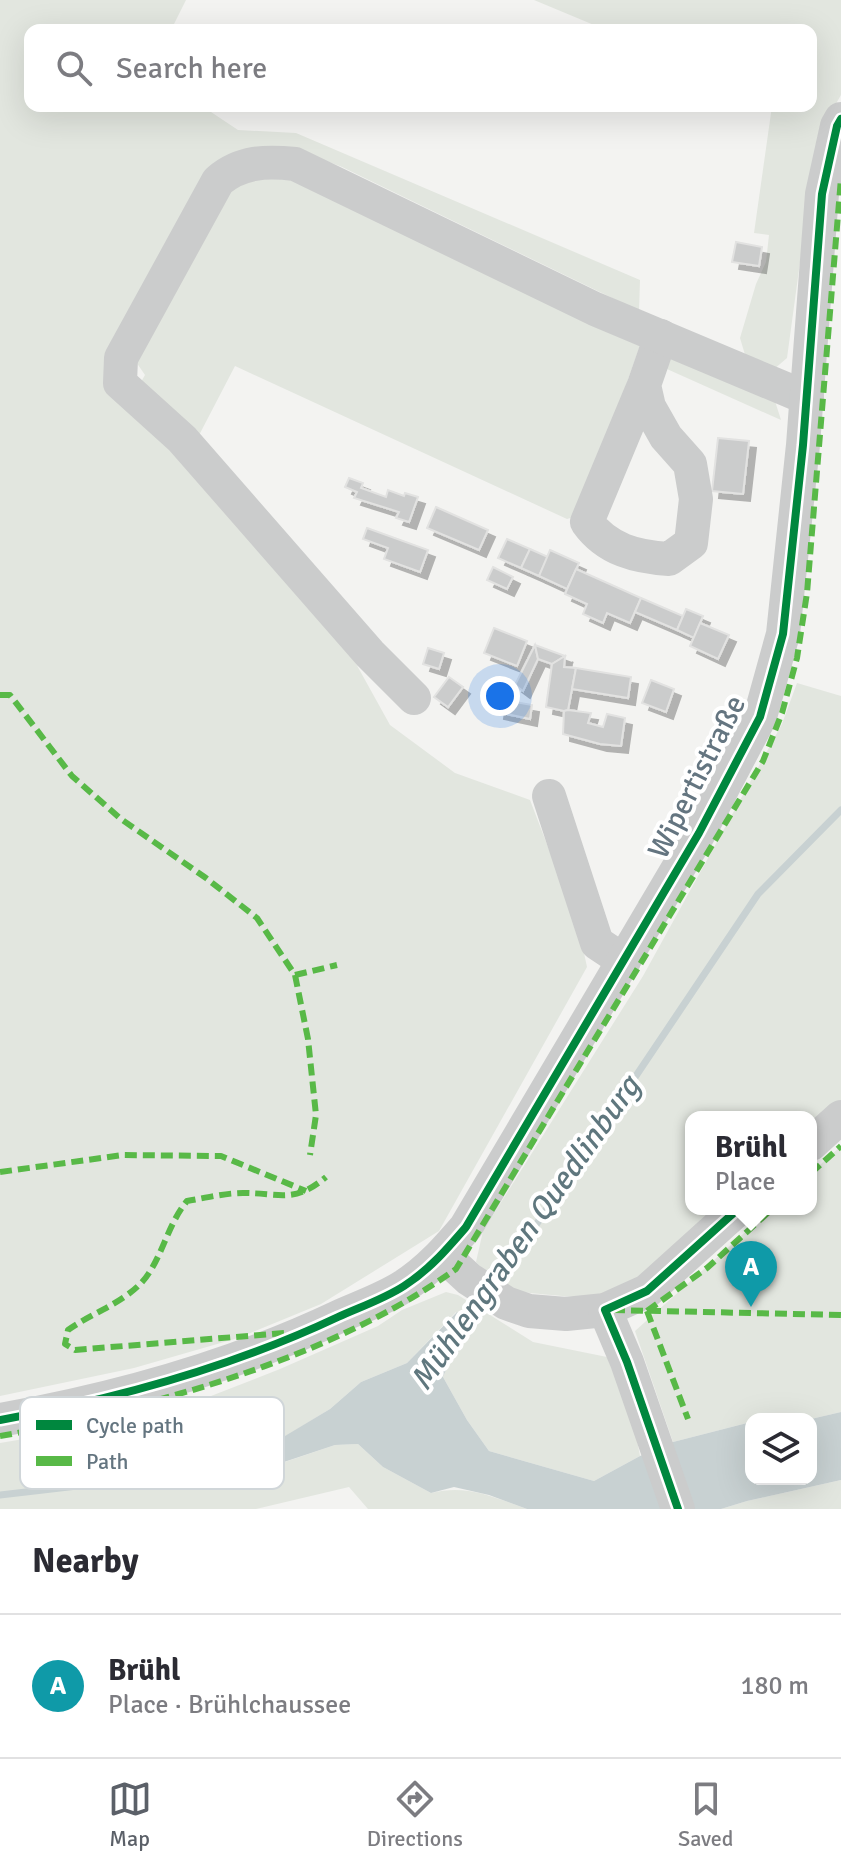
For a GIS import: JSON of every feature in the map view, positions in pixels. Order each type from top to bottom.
[{"type":"street","name":"Wipertistraße","points":[[108,1397],[136,1391],[307,1332],[402,1287],[443,1255],[466,1227],[699,833],[760,717],[783,634],[807,398],[822,194],[841,119]]},
{"type":"street","points":[[414,698],[370,654],[182,439],[120,383],[121,358],[218,181],[229,172],[266,161],[295,164],[595,309],[807,398]]},
{"type":"street","points":[[644,385],[649,407],[666,437],[690,464],[696,499],[691,543],[669,559],[639,557],[598,537],[587,522],[661,336]]},
{"type":"street","points":[[549,796],[597,943],[624,961]]},
{"type":"street","points":[[817,1139],[841,1117]]},
{"type":"street","points":[[443,1255],[469,1279],[506,1303],[529,1311],[566,1314],[605,1310],[647,1291],[731,1215]]},
{"type":"street","points":[[605,1310],[627,1362],[678,1509]]},
{"type":"street","name":"Wipertistraße","points":[[0,1420],[20,1416]]},
{"type":"shaded area","points":[[0,0],[186,0],[174,24],[24,24],[24,112],[211,112],[238,130],[296,133],[640,280],[639,311],[342,167],[301,151],[257,150],[110,356],[135,410],[349,651],[390,725],[455,773],[530,800],[578,925],[587,967],[439,1231],[321,1304],[238,1338],[134,1368],[0,1396]]},
{"type":"shaded area","points":[[534,0],[841,0],[841,95],[827,119],[809,196],[787,358],[773,370],[746,358],[740,338],[766,262],[769,235],[754,233],[771,112],[817,112],[817,24],[592,24]]},
{"type":"shaded area","points":[[266,169],[642,340],[580,515],[567,519],[235,366],[196,441],[137,389],[145,375],[132,356],[221,193]]},
{"type":"shaded area","points":[[666,350],[775,401],[781,420],[658,365]]},
{"type":"shaded area","points":[[797,683],[841,696],[841,1100],[817,1122],[817,1111],[685,1111],[685,1215],[712,1215],[655,1268],[613,1293],[575,1297],[528,1293],[510,1288],[494,1279],[476,1262],[483,1231],[643,976],[782,724]]},
{"type":"shaded area","points":[[841,1146],[841,1412],[817,1418],[817,1413],[745,1413],[745,1424],[673,1442],[635,1331],[764,1215],[817,1215],[817,1168]]},
{"type":"shaded area","points":[[446,1292],[458,1295],[533,1342],[607,1357],[633,1419],[640,1456],[594,1481],[489,1451],[443,1377],[451,1358],[473,1326],[456,1312],[407,1363],[361,1382],[330,1409],[284,1437],[284,1397],[208,1397],[378,1326],[402,1310]]},
{"type":"shaded area","points":[[457,1312],[473,1326],[451,1358],[443,1377],[489,1451],[594,1481],[673,1442],[745,1424],[745,1485],[817,1485],[817,1418],[841,1412],[841,1480],[721,1509],[527,1509],[489,1495],[454,1487],[431,1493],[383,1467],[358,1444],[335,1445],[284,1462],[284,1437],[330,1409],[361,1382],[407,1363]]},
{"type":"shaded area","points":[[20,1440],[20,1489],[284,1489],[284,1462],[335,1445],[358,1444],[383,1467],[431,1493],[468,1491],[527,1509],[368,1509],[349,1487],[256,1509],[0,1509],[0,1443]]},
{"type":"shaded area","points":[[841,1480],[841,1509],[721,1509],[747,1501]]},
{"type":"building","points":[[736,242],[762,247],[759,266],[732,262]]},
{"type":"building","points":[[718,438],[749,441],[743,494],[712,491]]},
{"type":"building","points":[[349,478],[363,483],[361,488],[386,497],[388,490],[418,497],[409,522],[396,518],[399,512],[354,498],[357,492],[345,487]]},
{"type":"building","points":[[436,507],[488,530],[479,550],[427,528]]},
{"type":"building","points":[[367,528],[428,550],[420,572],[384,559],[388,548],[363,539]]},
{"type":"building","points":[[507,539],[530,549],[521,568],[498,558]]},
{"type":"building","points":[[530,549],[548,557],[539,576],[521,568]]},
{"type":"building","points":[[550,550],[579,563],[567,589],[539,576]]},
{"type":"building","points":[[493,567],[513,577],[507,589],[487,580]]},
{"type":"building","points":[[576,569],[641,598],[630,623],[607,613],[603,623],[583,614],[587,604],[565,594]]},
{"type":"building","points":[[641,598],[683,616],[677,630],[635,612]]},
{"type":"building","points":[[686,609],[703,616],[694,638],[677,630]]},
{"type":"building","points":[[700,623],[729,635],[718,659],[690,646]]},
{"type":"building","points":[[494,628],[527,641],[517,666],[484,653]]},
{"type":"building","points":[[535,645],[538,659],[523,691],[515,685]]},
{"type":"building","points":[[535,645],[565,656],[552,664],[538,659]]},
{"type":"building","points":[[428,648],[444,653],[439,669],[423,664]]},
{"type":"building","points":[[565,656],[564,667],[576,668],[568,710],[564,711],[546,707],[552,664]]},
{"type":"building","points":[[576,668],[631,677],[628,698],[572,689]]},
{"type":"building","points":[[449,677],[463,687],[448,707],[434,697]]},
{"type":"building","points":[[651,680],[674,689],[666,712],[642,703]]},
{"type":"building","points":[[499,699],[532,705],[530,719],[497,712]]},
{"type":"building","points":[[564,711],[591,713],[588,723],[603,727],[607,714],[625,718],[621,746],[563,734]]},
{"type":"waterway","name":"Mühlengraben Quedlinburg","points":[[495,1286],[758,894],[841,810]]},
{"type":"waterway","name":"Mühlengraben Quedlinburg","points":[[465,1328],[485,1299]]},
{"type":"waterway","name":"Mühlengraben Quedlinburg","points":[[0,1495],[52,1489]]},
{"type":"marked path","points":[[168,1397],[225,1380],[323,1343],[415,1296],[456,1269],[763,761],[782,713],[797,658],[807,593],[841,178]]},
{"type":"marked path","points":[[0,695],[10,695],[72,776],[121,819],[257,918],[295,975],[308,1039],[316,1115],[310,1155]]},
{"type":"marked path","points":[[295,975],[337,965]]},
{"type":"marked path","points":[[817,1168],[841,1146]]},
{"type":"marked path","points":[[0,1172],[123,1155],[221,1156],[306,1191]]},
{"type":"marked path","points":[[284,1333],[75,1350],[65,1344],[68,1330],[133,1291],[142,1282],[187,1201],[236,1193],[295,1194],[326,1177]]},
{"type":"marked path","points":[[647,1311],[707,1268],[765,1215]]},
{"type":"marked path","points":[[613,1310],[841,1315]]},
{"type":"marked path","points":[[647,1311],[688,1419]]},
{"type":"marked path","points":[[0,1436],[20,1432]]},
{"type":"cycle path","points":[[108,1397],[256,1352],[380,1299],[430,1266],[466,1227],[699,833],[760,717],[783,634],[803,445],[822,194],[841,119]]},
{"type":"cycle path","points":[[678,1509],[627,1362],[605,1310],[647,1291],[731,1215]]},
{"type":"cycle path","points":[[0,1420],[20,1416]]},
{"type":"place","name":"Brühl","points":[[751,1307]]}]
